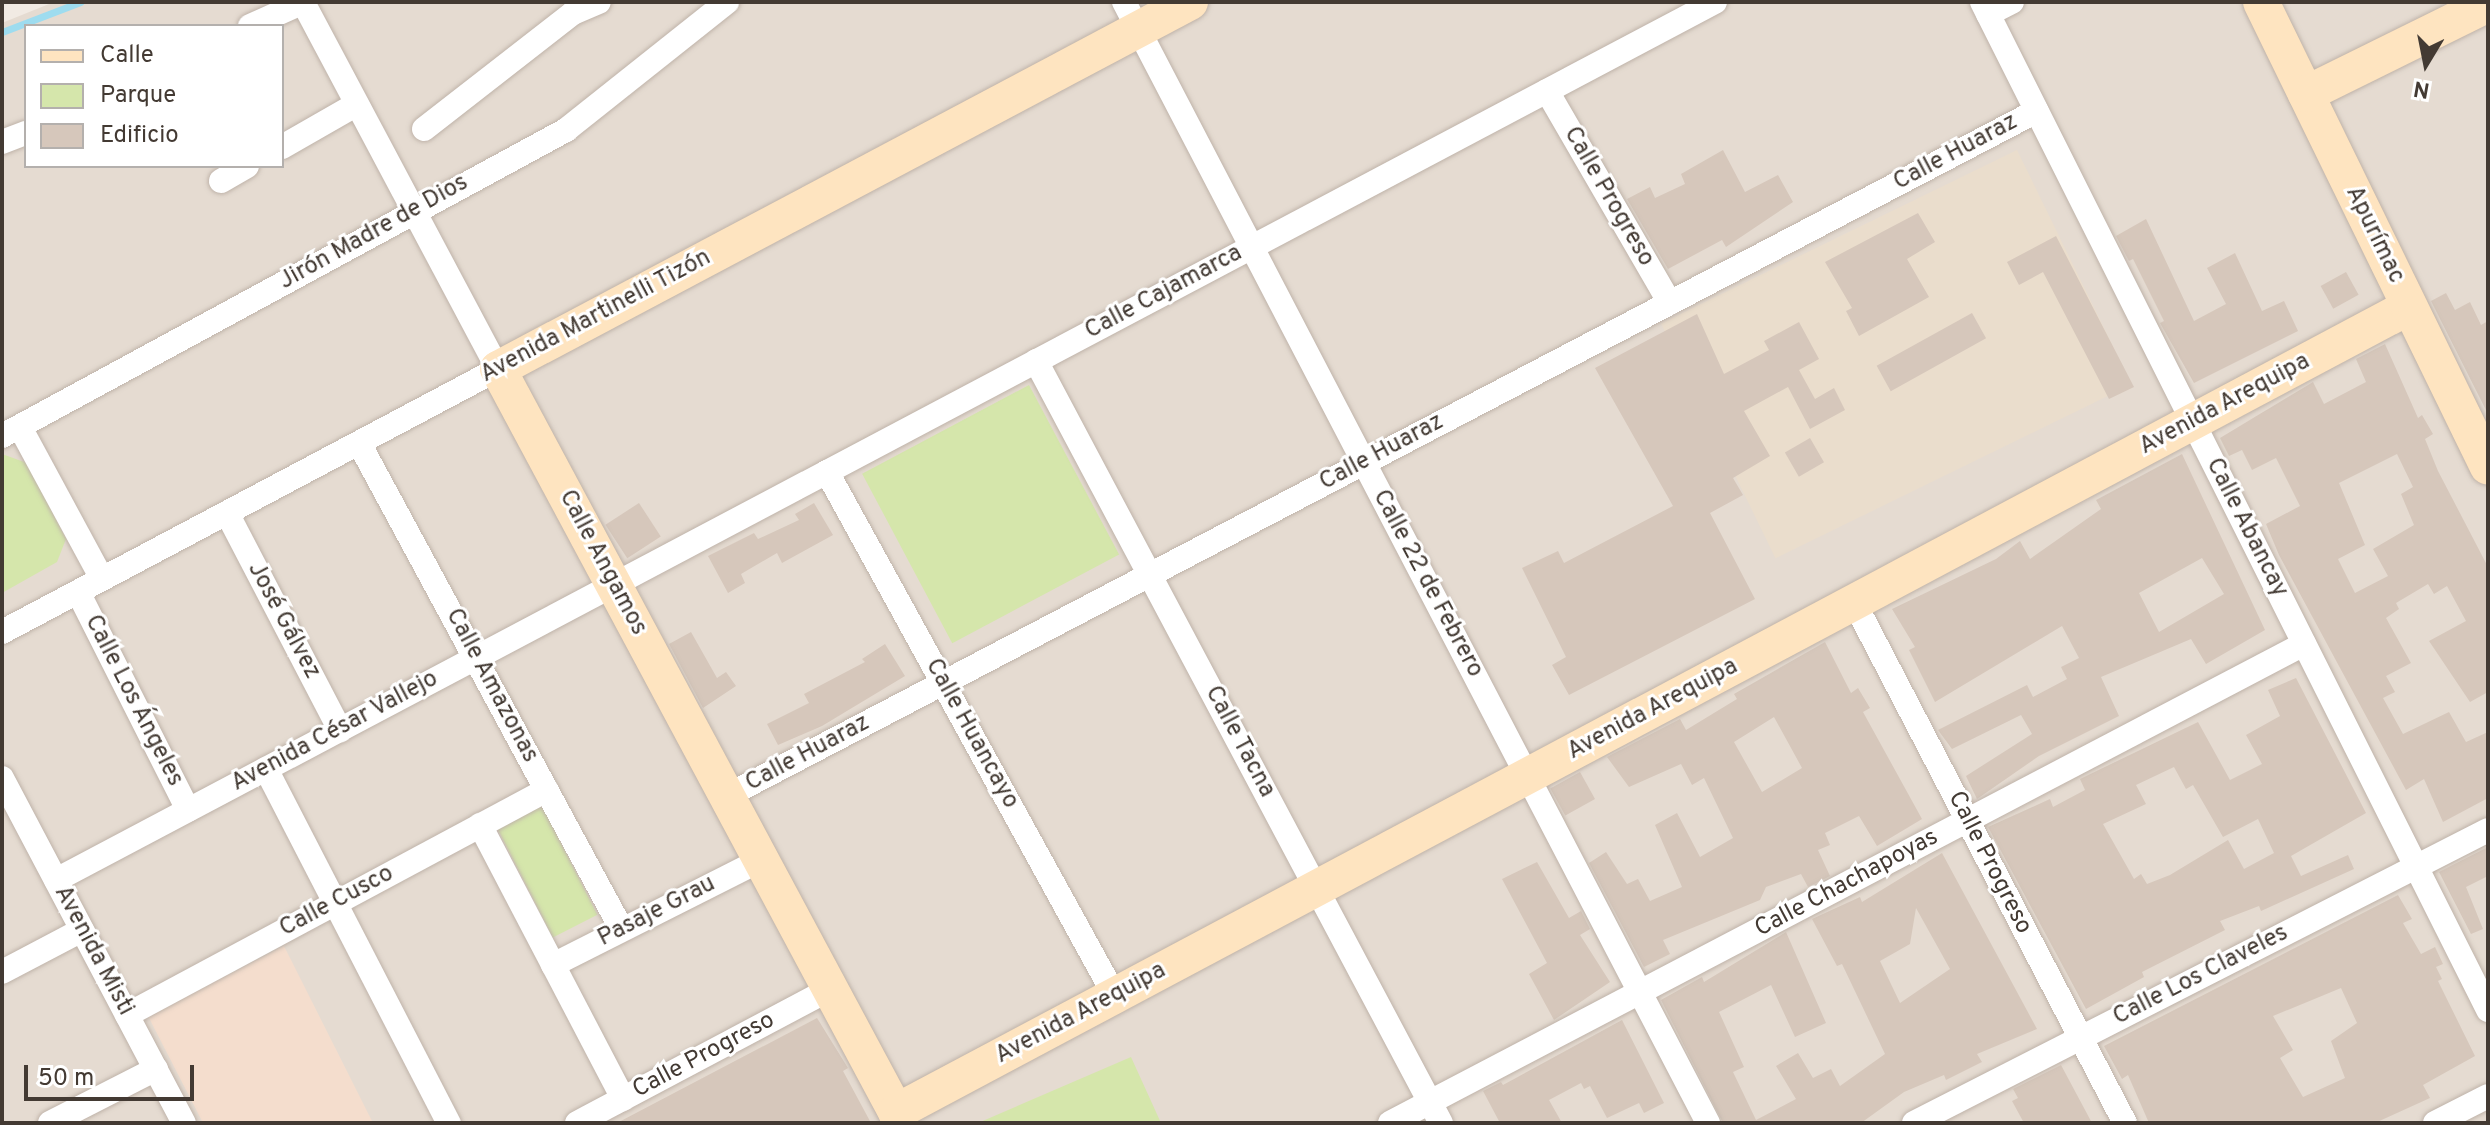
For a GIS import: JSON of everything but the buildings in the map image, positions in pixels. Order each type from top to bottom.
[{"type":"street","points":[[254,24],[303,2]]},
{"type":"street","name":"Calle Angamos","points":[[303,2],[899,1118]]},
{"type":"street","points":[[424,129],[571,8],[599,2]]},
{"type":"street","name":"Jirón Madre de Dios","points":[[11,432],[413,210],[566,130],[727,2]]},
{"type":"street","name":"Avenida Martinelli Tizón","points":[[2,632],[498,369],[1131,16],[1190,2]]},
{"type":"street","name":"Calle Cajamarca","points":[[614,585],[1715,2]]},
{"type":"street","points":[[1985,8],[2012,2]]},
{"type":"street","name":"Apurímac","points":[[2261,2],[2488,467]]},
{"type":"street","points":[[2306,94],[2488,4]]},
{"type":"street","name":"Calle Abancay","points":[[1985,8],[2488,1010]]},
{"type":"street","name":"Calle 22 de Febrero","points":[[1131,16],[1708,1123]]},
{"type":"street","name":"Calle Progreso","points":[[1547,91],[1670,303]]},
{"type":"street","points":[[284,146],[357,104]]},
{"type":"street","name":"Calle Huaraz","points":[[727,796],[2037,111]]},
{"type":"street","points":[[2,142],[24,134]]},
{"type":"street","points":[[221,181],[244,168]]},
{"type":"street","name":"Avenida Arequipa","points":[[899,1118],[1115,996],[1316,888],[2409,307]]},
{"type":"street","name":"Calle Tacna","points":[[1036,361],[1435,1112]]},
{"type":"street","points":[[11,432],[102,579]]},
{"type":"street","name":"Calle Amazonas","points":[[359,443],[622,930]]},
{"type":"street","name":"Calle Huancayo","points":[[827,472],[1115,996]]},
{"type":"street","name":"José Gálvez","points":[[227,513],[340,730]]},
{"type":"street","name":"Avenida César Vallejo","points":[[56,880],[614,585]]},
{"type":"street","name":"Calle Los Ángeles","points":[[78,592],[188,810]]},
{"type":"street","name":"Calle Progreso","points":[[1854,602],[2125,1123]]},
{"type":"street","name":"Calle Chachapoyas","points":[[1390,1123],[1435,1112],[1640,992],[2304,644]]},
{"type":"street","points":[[266,769],[449,1123]]},
{"type":"street","name":"Avenida Misti","points":[[2,778],[9,810],[56,880],[184,1123]]},
{"type":"street","name":"Calle Cusco","points":[[127,1015],[547,790]]},
{"type":"street","points":[[480,825],[623,1099]]},
{"type":"street","name":"Calle Los Claveles","points":[[1914,1123],[2488,830]]},
{"type":"street","name":"Pasaje Grau","points":[[553,965],[761,860]]},
{"type":"street","points":[[2,972],[82,930]]},
{"type":"street","name":"Calle Progreso","points":[[577,1123],[830,989]]},
{"type":"street","points":[[50,1123],[156,1069]]},
{"type":"street","points":[[2435,1123],[2488,1096]]},
{"type":"shaded area","points":[[54,2],[2488,2],[2488,1123],[2,1123],[2,23]]},
{"type":"shaded area","points":[[2017,150],[2131,385],[1775,558],[1661,324]]},
{"type":"shaded area","points":[[284,946],[373,1123],[203,1123],[148,1016]]},
{"type":"green space","points":[[1029,385],[1119,555],[952,643],[862,474]]},
{"type":"green space","points":[[2,454],[27,463],[66,539],[57,562],[2,593]]},
{"type":"green space","points":[[542,806],[597,915],[553,937],[497,829]]},
{"type":"green space","points":[[1131,1057],[1161,1123],[978,1123]]},
{"type":"waterway","points":[[2,32],[80,2]]}]
